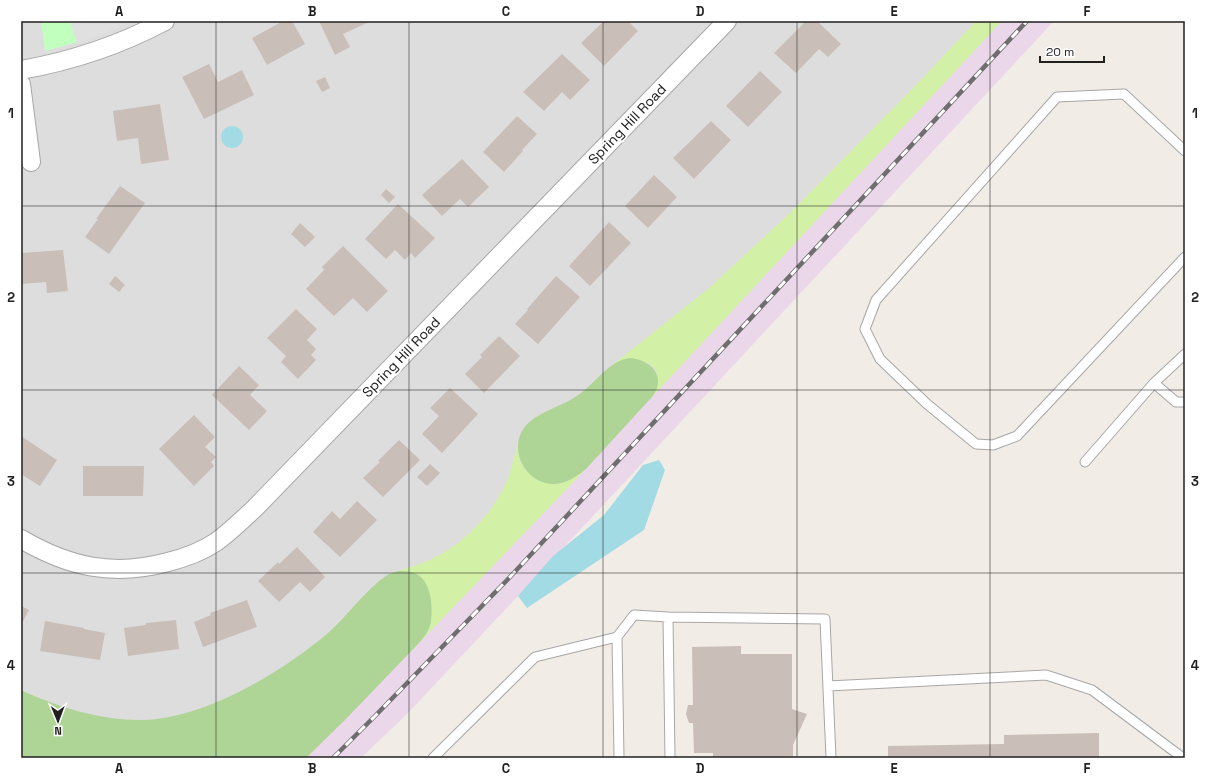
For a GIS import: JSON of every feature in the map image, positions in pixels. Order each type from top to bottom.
[{"type":"street","points":[[21,70],[69,60],[95,52],[120,43],[165,21]]},
{"type":"street","name":"Spring Hill Road","points":[[21,540],[37,549],[71,562],[99,568],[120,569],[147,567],[172,561],[199,551],[215,543],[260,502],[727,21]]},
{"type":"street","points":[[21,84],[31,162]]},
{"type":"lane","points":[[1185,151],[1124,94],[1057,97],[876,300],[865,329],[880,360],[927,404],[976,444],[993,445],[1017,436],[1185,258]]},
{"type":"lane","points":[[1085,462],[1154,384],[1185,354]]},
{"type":"lane","points":[[1154,384],[1176,402],[1185,402]]},
{"type":"lane","points":[[433,758],[535,657],[617,637],[634,616],[825,619],[830,758]]},
{"type":"lane","points":[[668,617],[670,758]]},
{"type":"lane","points":[[617,637],[620,758]]},
{"type":"lane","points":[[828,686],[1046,675],[1092,690],[1183,758]]},
{"type":"shaded area","points":[[21,21],[1001,21],[546,510],[354,709],[304,758],[21,758]]},
{"type":"shaded area","points":[[70,21],[132,21],[104,34],[77,43]]},
{"type":"shaded area","points":[[1001,21],[1054,21],[408,713],[361,758],[304,758],[354,709],[546,510]]},
{"type":"green space","points":[[41,21],[132,21],[89,39],[45,51]]},
{"type":"green space","points":[[976,21],[1002,21],[652,397],[657,388],[658,377],[654,368],[650,364],[643,361],[619,362],[611,366],[708,289],[790,213],[919,82]]},
{"type":"green space","points":[[630,358],[645,362],[655,371],[658,383],[652,397],[586,469],[571,480],[553,484],[543,482],[535,478],[522,464],[519,455],[518,446],[524,428],[529,422],[543,413],[567,402],[581,393],[609,367]]},
{"type":"green space","points":[[520,436],[518,451],[521,463],[529,473],[535,477],[558,484],[569,480],[586,469],[420,642],[429,625],[430,595],[398,571],[437,557],[462,540],[480,522],[495,503],[506,483]]},
{"type":"green space","points":[[398,571],[414,573],[420,576],[425,582],[430,596],[432,612],[430,626],[420,642],[306,758],[21,758],[21,690],[64,707],[110,718],[141,720],[165,718],[190,712],[215,703],[240,691],[265,678],[288,663],[328,633],[379,581],[389,574]]},
{"type":"water","points":[[232,126],[240,129],[243,137],[240,145],[232,148],[224,145],[221,137],[224,129]]},
{"type":"water","points":[[659,460],[665,470],[644,530],[527,608],[518,596],[553,556],[604,515],[643,465]]},
{"type":"building","points":[[283,21],[292,21],[305,44],[267,65],[252,38]]},
{"type":"building","points":[[319,21],[371,21],[343,34],[350,47],[335,55]]},
{"type":"building","points":[[604,21],[628,21],[638,31],[604,66],[581,43]]},
{"type":"building","points":[[806,21],[817,21],[841,44],[828,57],[819,49],[796,73],[774,53]]},
{"type":"building","points":[[562,54],[590,80],[570,100],[562,92],[544,111],[523,92]]},
{"type":"building","points":[[209,64],[218,82],[242,70],[254,95],[204,119],[182,77]]},
{"type":"building","points":[[760,71],[782,92],[748,127],[726,106]]},
{"type":"building","points":[[325,77],[330,88],[322,92],[316,81]]},
{"type":"building","points":[[160,104],[169,160],[141,164],[138,138],[117,141],[113,111]]},
{"type":"building","points":[[517,116],[537,134],[504,172],[483,152]]},
{"type":"building","points":[[711,121],[731,140],[694,179],[673,158]]},
{"type":"building","points":[[462,159],[489,187],[468,207],[460,199],[442,216],[422,195]]},
{"type":"building","points":[[654,175],[677,197],[648,228],[625,206]]},
{"type":"building","points":[[120,186],[145,203],[109,254],[85,237]]},
{"type":"building","points":[[386,189],[395,197],[389,203],[381,195]]},
{"type":"building","points":[[398,204],[435,238],[415,258],[411,253],[405,260],[395,250],[386,259],[365,239]]},
{"type":"building","points":[[609,222],[631,243],[590,286],[569,266]]},
{"type":"building","points":[[300,223],[315,237],[305,247],[291,234]]},
{"type":"building","points":[[343,246],[388,291],[367,312],[353,298],[334,316],[306,289],[324,270],[322,267]]},
{"type":"building","points":[[63,250],[68,291],[47,293],[46,282],[21,284],[21,253]]},
{"type":"building","points":[[115,276],[125,285],[119,292],[109,284]]},
{"type":"building","points":[[556,276],[580,297],[538,344],[515,324]]},
{"type":"building","points":[[296,309],[317,329],[307,340],[316,349],[311,355],[316,360],[298,379],[281,362],[286,356],[267,338]]},
{"type":"building","points":[[499,336],[520,356],[484,393],[465,374],[482,357],[480,355]]},
{"type":"building","points":[[239,366],[259,385],[250,395],[267,411],[249,430],[212,395]]},
{"type":"building","points":[[450,388],[478,414],[442,453],[422,434],[439,416],[430,408]]},
{"type":"building","points":[[194,415],[215,437],[205,447],[216,457],[211,462],[214,466],[194,486],[159,449]]},
{"type":"building","points":[[21,436],[57,460],[40,486],[21,474]]},
{"type":"building","points":[[399,440],[420,460],[383,497],[363,478],[380,462],[378,461]]},
{"type":"building","points":[[430,464],[440,473],[427,486],[417,477]]},
{"type":"building","points":[[83,466],[144,466],[143,496],[83,496]]},
{"type":"building","points":[[357,501],[377,520],[340,557],[313,532],[332,511],[340,519]]},
{"type":"building","points":[[297,547],[325,577],[310,592],[300,582],[279,602],[258,581]]},
{"type":"building","points":[[247,600],[257,627],[203,647],[194,622],[211,615],[210,613]]},
{"type":"building","points":[[21,606],[29,610],[21,625]]},
{"type":"building","points":[[176,620],[179,649],[128,656],[124,628],[146,625],[146,623]]},
{"type":"building","points":[[45,621],[105,633],[100,660],[40,651]]},
{"type":"building","points":[[741,646],[741,654],[792,654],[792,709],[807,714],[793,745],[793,758],[713,758],[713,753],[694,753],[693,723],[689,723],[686,714],[688,705],[693,705],[692,647]]},
{"type":"building","points":[[1099,733],[1099,758],[888,758],[888,746],[1004,744],[1004,735]]},
{"type":"railway","points":[[333,758],[510,577],[1027,21]]}]
